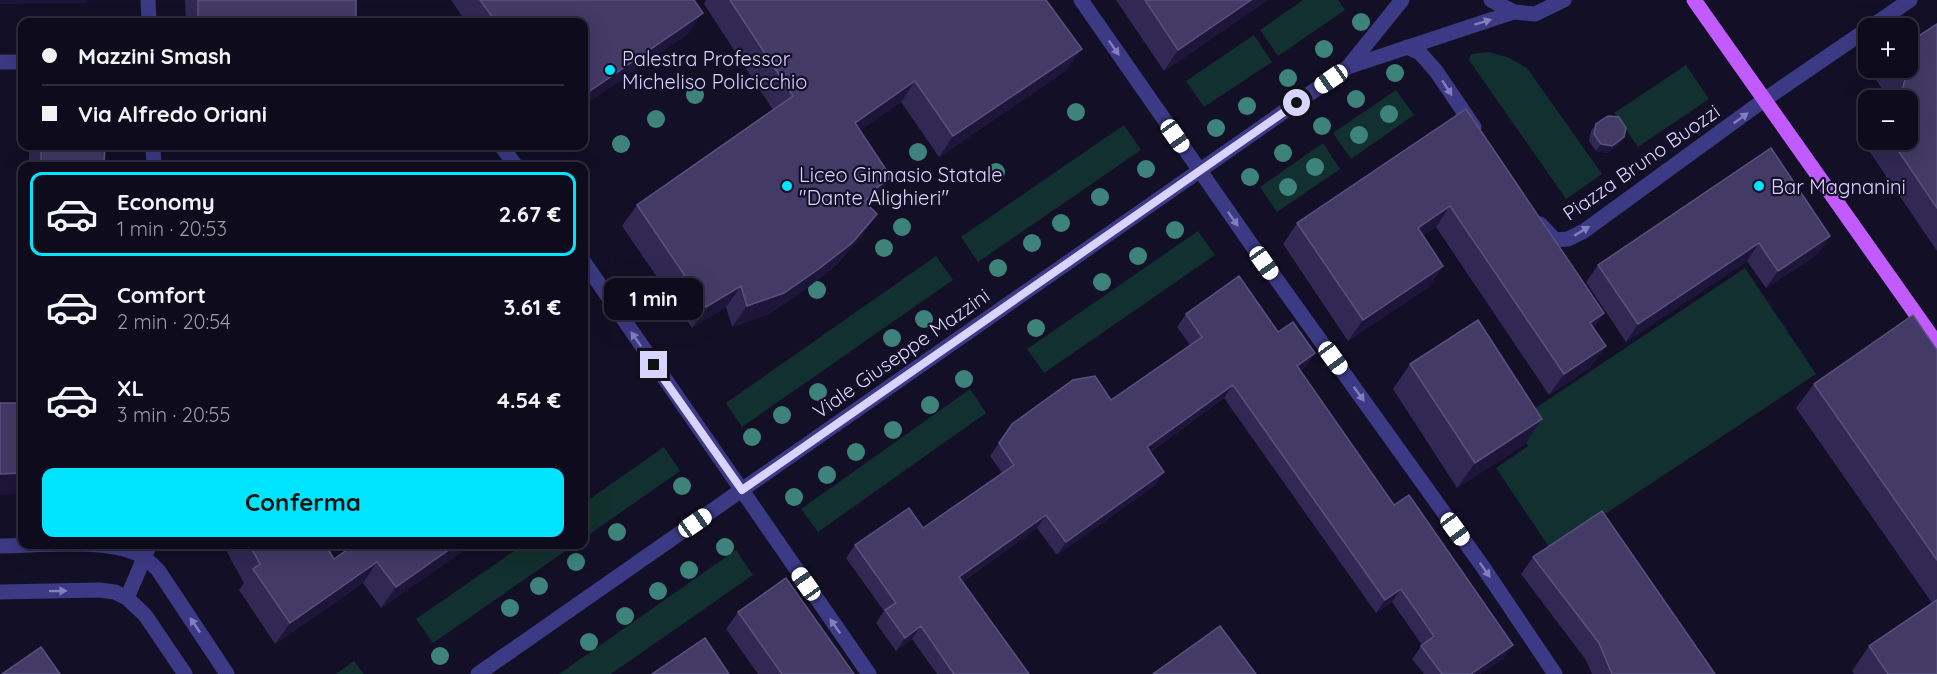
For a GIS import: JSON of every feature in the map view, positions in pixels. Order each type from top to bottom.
[{"type":"main road","points":[[1694,0],[1937,344]]},
{"type":"street","points":[[148,0],[149,18]]},
{"type":"street","points":[[1081,0],[1200,171],[1483,567],[1555,674]]},
{"type":"street","points":[[1388,0],[1389,16]]},
{"type":"street","points":[[1389,16],[1402,0]]},
{"type":"street","points":[[1491,0],[1514,12],[1535,14],[1564,0]]},
{"type":"street","points":[[1764,100],[1910,0]]},
{"type":"street","points":[[1407,47],[1514,12]]},
{"type":"street","name":"Viale Giuseppe Mazzini","points":[[478,674],[1348,67],[1389,16]]},
{"type":"street","points":[[1407,47],[1420,53],[1436,71],[1481,138]]},
{"type":"street","name":"Viale Giuseppe Mazzini","points":[[1348,67],[1407,47]]},
{"type":"street","points":[[0,62],[18,62]]},
{"type":"street","name":"Piazza Bruno Buozzi","points":[[1532,212],[1544,231],[1555,240],[1568,239],[1584,231],[1764,100]]},
{"type":"street","points":[[588,268],[869,674]]},
{"type":"street","points":[[0,546],[18,546]]},
{"type":"street","points":[[132,549],[148,551]]},
{"type":"street","points":[[128,598],[148,551]]},
{"type":"street","points":[[148,551],[158,570],[227,674]]},
{"type":"street","points":[[0,592],[99,590],[116,592],[128,598],[145,615],[184,674]]},
{"type":"green space","points":[[1303,0],[1338,0],[1345,10],[1278,56],[1260,30]]},
{"type":"green space","points":[[1254,35],[1272,62],[1204,107],[1186,81]]},
{"type":"green space","points":[[1489,52],[1510,58],[1527,68],[1602,174],[1566,199],[1469,60],[1471,54]]},
{"type":"green space","points":[[1686,65],[1709,99],[1638,147],[1614,113]]},
{"type":"green space","points":[[1396,90],[1414,115],[1351,159],[1333,133]]},
{"type":"green space","points":[[1124,125],[1141,150],[978,262],[961,237]]},
{"type":"green space","points":[[1323,143],[1340,169],[1277,212],[1260,187]]},
{"type":"green space","points":[[1198,231],[1215,255],[1044,373],[1027,349]]},
{"type":"green space","points":[[936,256],[953,280],[742,427],[726,403]]},
{"type":"green space","points":[[1745,268],[1816,374],[1551,550],[1496,468],[1528,446],[1513,423]]},
{"type":"green space","points":[[970,389],[986,413],[818,532],[801,509]]},
{"type":"green space","points":[[664,447],[680,471],[588,535],[588,500]]},
{"type":"green space","points":[[517,549],[568,549],[433,643],[416,619]]},
{"type":"green space","points":[[736,550],[753,575],[611,674],[559,674]]},
{"type":"green space","points":[[354,661],[364,674],[336,674]]},
{"type":"building","points":[[198,0],[356,0],[356,18],[198,18]]},
{"type":"building","name":"Palestra Professor Micheliso Policicchio","points":[[480,0],[694,0],[703,13],[588,92],[588,18],[493,18]]},
{"type":"building","points":[[730,0],[1046,0],[1082,49],[953,136],[915,81],[855,123],[891,177],[874,190],[865,202],[877,214],[852,243],[784,293],[747,306],[741,286],[706,307],[637,205],[793,96]]},
{"type":"building","points":[[1145,0],[1251,0],[1178,50]]},
{"type":"building","points":[[1937,24],[1937,208],[1898,150],[1918,150],[1918,90],[1902,90],[1904,78],[1918,78],[1918,36]]},
{"type":"building","points":[[1466,109],[1604,313],[1590,323],[1606,346],[1564,374],[1450,206],[1418,228],[1443,266],[1363,320],[1297,223]]},
{"type":"building","points":[[1608,116],[1619,117],[1626,128],[1624,137],[1612,146],[1601,144],[1594,134],[1596,124]]},
{"type":"building","points":[[1771,148],[1830,236],[1778,271],[1759,243],[1638,324],[1598,265]]},
{"type":"building","points":[[41,150],[105,150],[104,162],[41,162]]},
{"type":"building","points":[[1239,276],[1278,332],[1293,322],[1315,353],[1297,366],[1394,505],[1409,495],[1513,645],[1471,674],[1442,674],[1421,646],[1434,636],[1401,589],[1385,600],[1233,385],[1147,447],[1164,472],[1066,542],[1046,515],[959,577],[1029,674],[954,674],[921,626],[905,638],[885,610],[896,603],[855,545],[909,508],[923,528],[1014,465],[999,443],[1012,424],[1073,380],[1095,376],[1111,400],[1202,337],[1186,314]]},
{"type":"building","points":[[1913,315],[1937,350],[1937,560],[1814,384]]},
{"type":"building","points":[[1478,320],[1542,419],[1475,463],[1410,364]]},
{"type":"building","points":[[0,403],[18,403],[18,473],[0,474]]},
{"type":"building","points":[[1602,511],[1715,674],[1612,674],[1599,643],[1533,557]]},
{"type":"building","points":[[252,549],[328,549],[334,559],[348,549],[450,549],[396,587],[377,562],[290,623],[253,569],[260,564]]},
{"type":"building","points":[[786,578],[854,674],[782,674],[738,612]]},
{"type":"building","points":[[1937,600],[1937,674],[1888,674],[1869,646]]},
{"type":"building","points":[[1220,626],[1256,674],[1153,674]]},
{"type":"building","points":[[705,638],[729,674],[652,674]]},
{"type":"building","points":[[41,647],[60,674],[2,674]]},
{"type":"place","name":"Palestra Professor Micheliso Policicchio","points":[[610,70]]},
{"type":"place","name":"Liceo Ginnasio Statale \"Dante Alighieri\"","points":[[787,186]]},
{"type":"place","name":"Bar Magnanini","points":[[1759,186]]},
{"type":"route","points":[[654,365],[742,490],[1297,103]]}]
